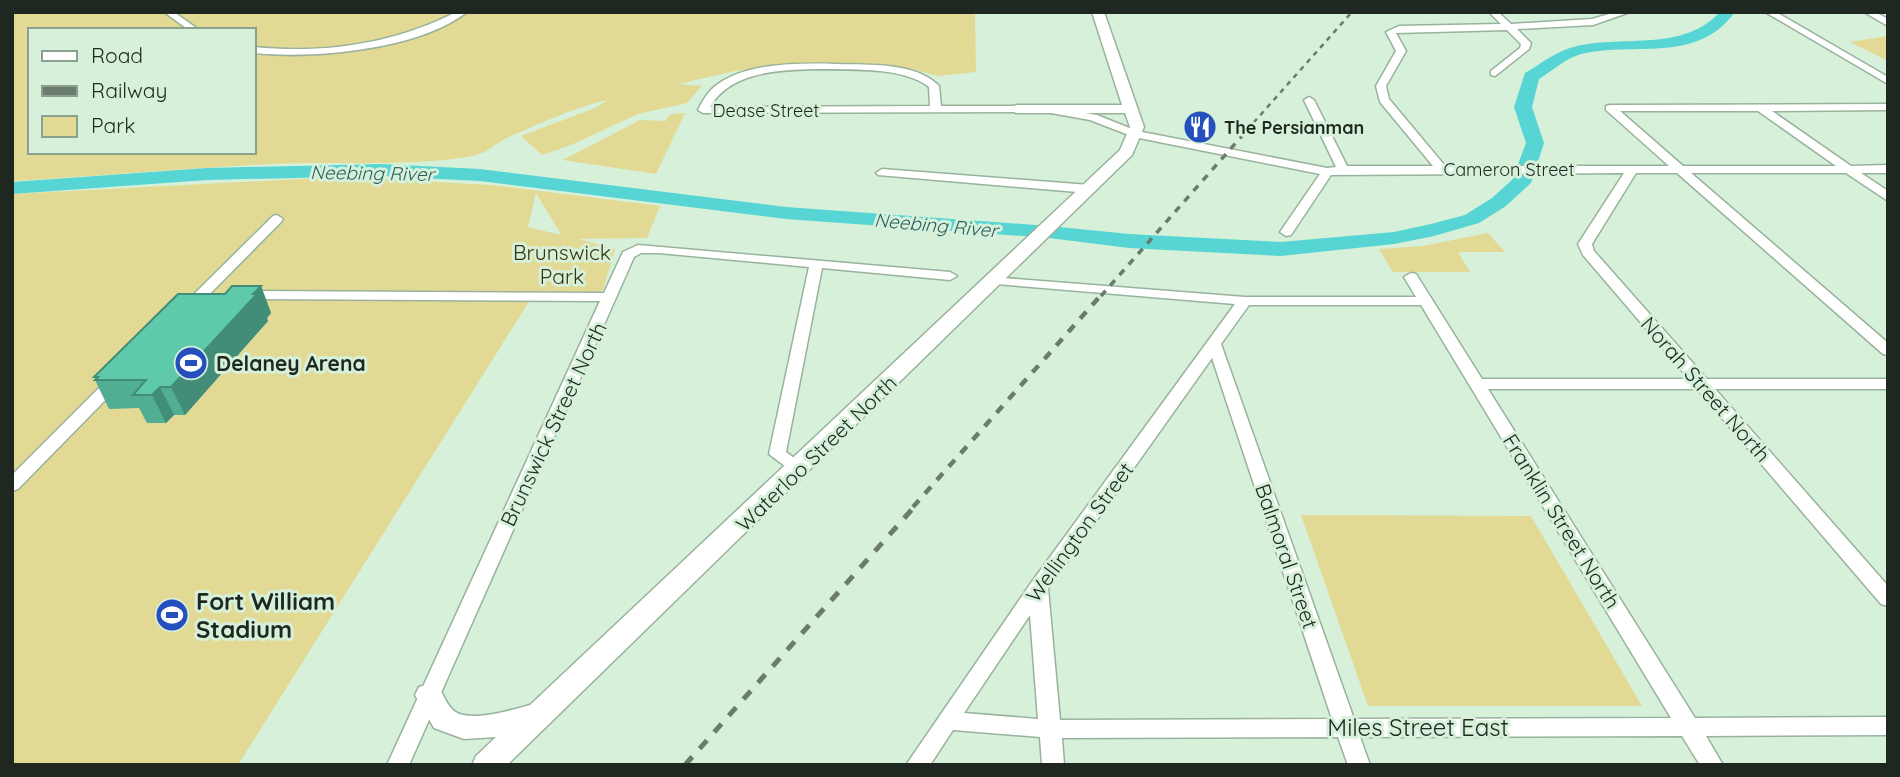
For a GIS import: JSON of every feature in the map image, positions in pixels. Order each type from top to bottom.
[{"type":"main road","points":[[1098,12],[1137,127],[1134,134]]},
{"type":"main road","points":[[1016,109],[1131,109]]},
{"type":"main road","name":"Waterloo Street North","points":[[487,765],[996,280],[1127,152],[1134,134]]},
{"type":"main road","points":[[429,695],[443,719],[459,726],[503,724],[540,714]]},
{"type":"street","points":[[168,12],[192,28]]},
{"type":"street","points":[[256,50],[284,54],[312,52],[388,40],[428,30],[463,12]]},
{"type":"street","points":[[1493,12],[1526,43],[1524,49],[1496,73]]},
{"type":"street","points":[[1441,169],[1384,100],[1381,86],[1401,51],[1391,32],[1395,29],[1593,22],[1626,12]]},
{"type":"street","points":[[1769,12],[1888,81]]},
{"type":"street","points":[[1868,12],[1888,23]]},
{"type":"street","name":"Dease Street","points":[[936,109],[934,86],[923,76],[887,70],[804,66],[761,72],[728,83],[710,96],[704,110],[1058,110],[1094,117],[1134,134]]},
{"type":"street","points":[[1309,100],[1343,170]]},
{"type":"street","points":[[1760,107],[1888,197]]},
{"type":"street","points":[[1888,107],[1610,108],[1888,351]]},
{"type":"street","name":"Cameron Street","points":[[1134,134],[1327,172],[1441,169],[1888,169]]},
{"type":"street","name":"Norah Street North","points":[[1632,170],[1585,244],[1588,252],[1888,599]]},
{"type":"street","points":[[1286,232],[1327,172]]},
{"type":"street","points":[[882,173],[1089,189]]},
{"type":"street","points":[[172,324],[277,219]]},
{"type":"street","name":"Brunswick Street North","points":[[398,765],[611,297],[628,254],[638,249],[950,276]]},
{"type":"street","points":[[800,469],[777,454],[816,264]]},
{"type":"street","name":"Franklin Street North","points":[[1411,278],[1713,765]]},
{"type":"street","points":[[996,280],[1245,301],[1427,300]]},
{"type":"street","points":[[200,295],[611,297]]},
{"type":"street","name":"Wellington Street","points":[[917,765],[1038,588],[1245,301]]},
{"type":"street","name":"Balmoral Street","points":[[1215,346],[1359,765]]},
{"type":"street","points":[[12,485],[125,371]]},
{"type":"street","points":[[1478,384],[1888,384]]},
{"type":"street","points":[[1038,588],[1053,765]]},
{"type":"street","name":"Miles Street East","points":[[948,721],[1050,729],[1888,726]]},
{"type":"green space","points":[[12,12],[457,12],[420,30],[388,39],[350,46],[292,51],[256,48],[256,28],[28,28],[28,154],[256,154],[256,53],[306,54],[364,47],[420,32],[467,12],[975,12],[976,72],[938,76],[908,68],[800,63],[735,71],[678,84],[702,86],[687,103],[638,114],[571,145],[542,155],[521,136],[595,108],[608,100],[558,116],[509,137],[481,153],[467,157],[418,162],[295,163],[12,181]]},
{"type":"green space","points":[[1887,36],[1888,61],[1850,42]]},
{"type":"green space","points":[[685,113],[656,174],[563,160],[640,120],[665,121],[671,114]]},
{"type":"green space","name":"Fort William Stadium","points":[[339,177],[491,185],[660,206],[647,238],[579,239],[615,249],[603,290],[596,293],[535,292],[238,765],[12,765],[12,194]],"holes":[[[536,193],[561,235],[528,227]]]},
{"type":"green space","points":[[1488,233],[1505,252],[1458,252],[1470,272],[1393,272],[1379,249],[1423,246]]},
{"type":"green space","points":[[1301,515],[1531,516],[1642,706],[1368,706]]},
{"type":"building","points":[[232,286],[261,286],[253,294],[257,294],[171,387],[160,387],[152,395],[133,395],[146,380],[95,380],[98,377],[94,377],[178,294],[225,294]]},
{"type":"waterway","name":"Neebing River","points":[[12,188],[207,174],[381,170],[480,175],[786,213],[1049,232],[1129,241],[1281,249],[1394,238],[1472,219],[1499,202],[1521,183],[1535,143],[1523,107],[1531,77],[1560,58],[1579,50],[1659,44],[1699,35],[1716,26],[1728,12]]},
{"type":"railway","points":[[1247,130],[1352,12]]},
{"type":"railway","points":[[1101,296],[1249,128]]},
{"type":"railway","points":[[913,507],[1102,294]]},
{"type":"railway","points":[[685,765],[915,506]]},
{"type":"place","name":"The Persianman","points":[[1200,127]]},
{"type":"place","name":"Delaney Arena","points":[[191,363]]},
{"type":"place","name":"Fort William Stadium","points":[[172,615]]},
{"type":"park label","name":"Brunswick Park","points":[[562,264]]}]
